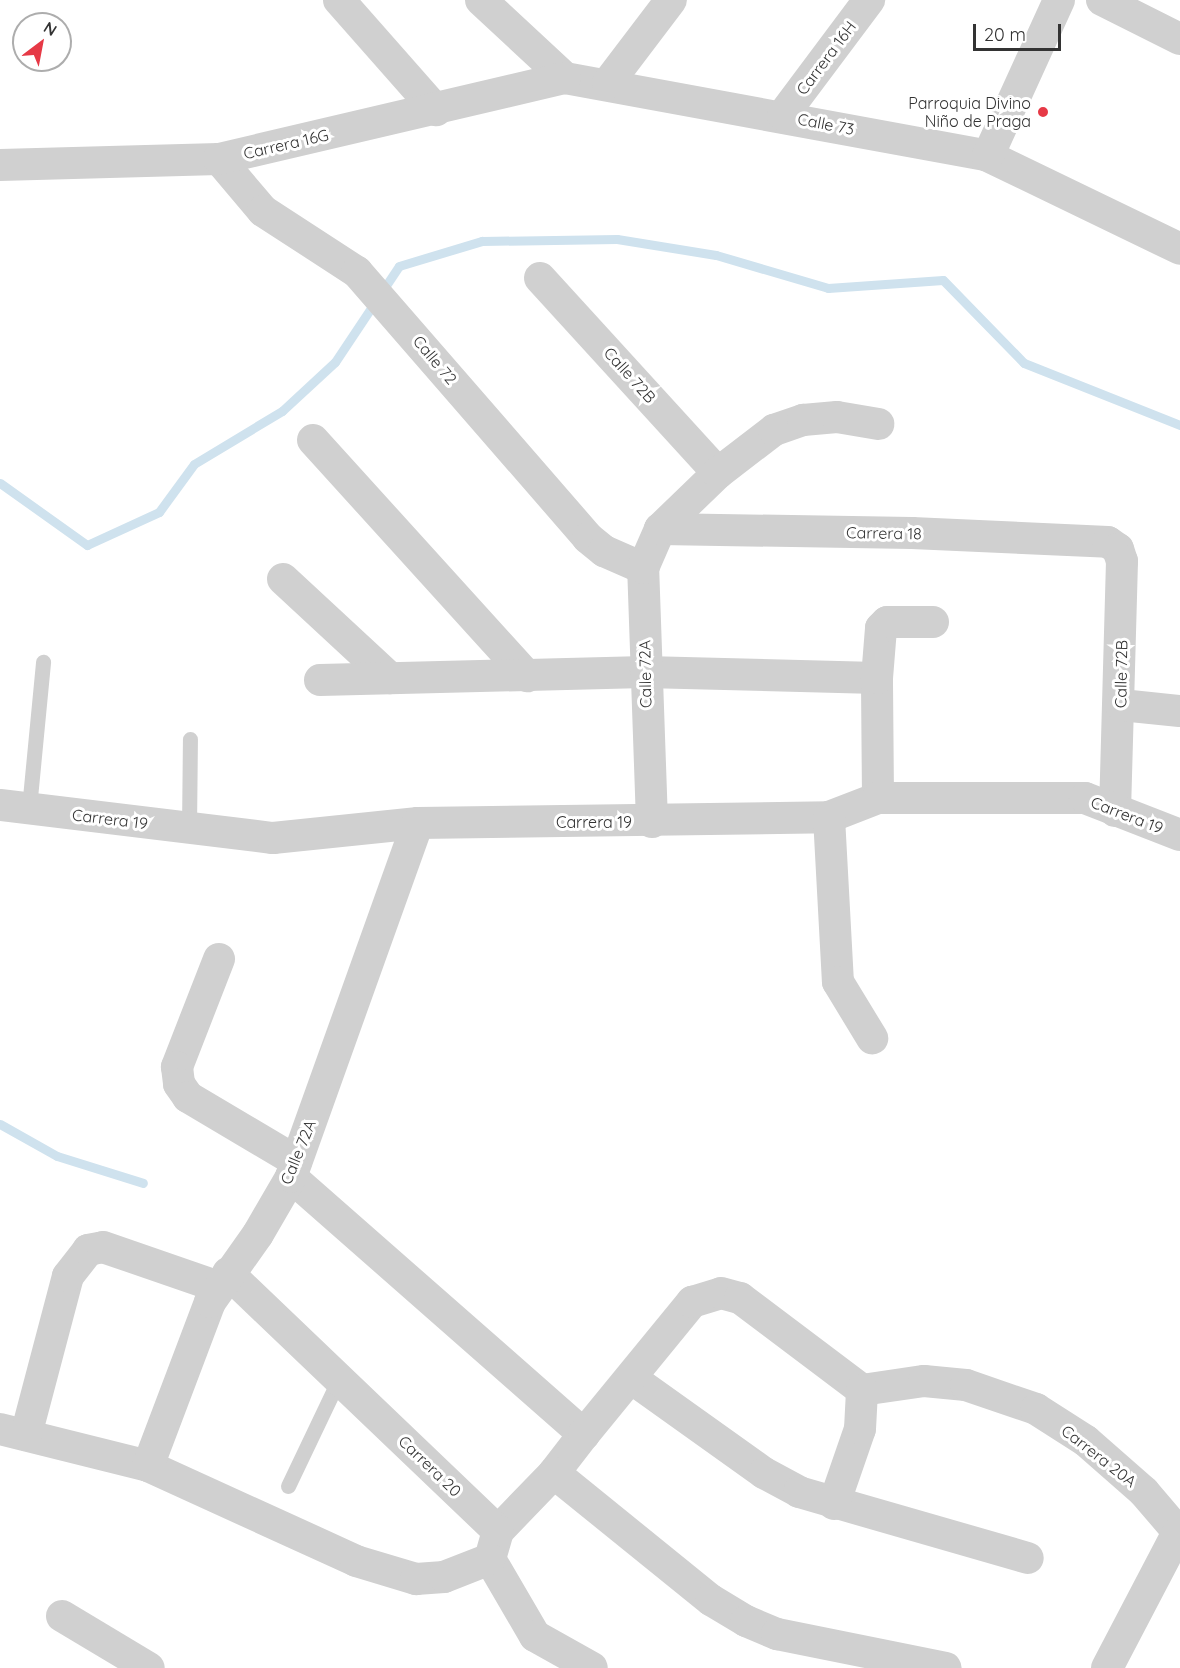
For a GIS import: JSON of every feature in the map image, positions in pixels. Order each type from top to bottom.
[{"type":"street","points":[[339,0],[436,110]]},
{"type":"street","points":[[482,0],[565,78]]},
{"type":"street","points":[[608,83],[671,0]]},
{"type":"street","name":"Carrera 16H","points":[[783,115],[869,0]]},
{"type":"street","points":[[988,156],[1059,0]]},
{"type":"street","points":[[1101,0],[1180,39]]},
{"type":"street","name":"Carrera 16G","points":[[0,165],[219,159],[565,78]]},
{"type":"street","name":"Calle 73","points":[[565,78],[608,83],[783,115],[988,156],[1180,249]]},
{"type":"street","name":"Calle 72","points":[[219,159],[263,211],[357,272],[400,319],[568,519],[604,551],[643,568]]},
{"type":"street","name":"Calle 72B","points":[[540,278],[718,473]]},
{"type":"street","points":[[660,529],[718,473],[774,430],[803,420],[837,417],[878,424]]},
{"type":"street","points":[[313,440],[527,676]]},
{"type":"street","name":"Calle 72A","points":[[652,822],[643,568],[660,529]]},
{"type":"street","name":"Carrera 18","points":[[660,529],[912,533],[1108,542]]},
{"type":"street","name":"Calle 72B","points":[[1108,542],[1118,549],[1122,561],[1121,705],[1115,811]]},
{"type":"street","points":[[283,579],[390,678]]},
{"type":"street","points":[[878,798],[877,678],[883,624],[933,622]]},
{"type":"street","points":[[320,680],[645,672],[877,678]]},
{"type":"street","points":[[1121,705],[1180,711]]},
{"type":"street","name":"Carrera 19","points":[[14,806],[273,838],[417,824],[652,822],[829,817],[878,798],[1084,798],[1180,835]]},
{"type":"street","points":[[829,817],[837,982],[872,1038]]},
{"type":"street","name":"Calle 72A","points":[[148,1466],[210,1302],[258,1234],[294,1169],[417,824]]},
{"type":"street","points":[[219,959],[177,1067],[179,1084],[188,1097],[294,1169],[584,1434]]},
{"type":"street","points":[[224,1280],[103,1247],[88,1250],[68,1276],[13,1432],[148,1466],[356,1561],[416,1579],[444,1577],[494,1545],[692,1302],[721,1293],[740,1298],[862,1390],[860,1429],[834,1504]]},
{"type":"street","name":"Carrera 20","points":[[224,1280],[339,1379],[494,1545],[535,1636],[592,1668]]},
{"type":"street","points":[[631,1378],[764,1473],[834,1504],[1028,1558]]},
{"type":"street","name":"Carrera 20A","points":[[862,1390],[924,1381],[956,1384],[1036,1409],[1086,1441],[1144,1492],[1179,1533]]},
{"type":"street","points":[[554,1473],[711,1600],[746,1621],[777,1634],[946,1668]]},
{"type":"street","points":[[1107,1668],[1179,1533]]},
{"type":"street","points":[[62,1616],[149,1668]]},
{"type":"lane","points":[[14,806],[43,662]]},
{"type":"lane","points":[[189,739],[189,829]]},
{"type":"lane","points":[[288,1486],[339,1379]]},
{"type":"waterway","points":[[0,483],[87,545],[159,512],[194,464],[282,411],[335,362],[399,266],[482,241],[617,239],[716,255],[828,288],[943,280],[1024,363],[1180,425]]},
{"type":"waterway","points":[[0,1124],[57,1156],[143,1183]]},
{"type":"place","name":"Parroquia Divino Niño de Praga","points":[[1043,112]]}]
